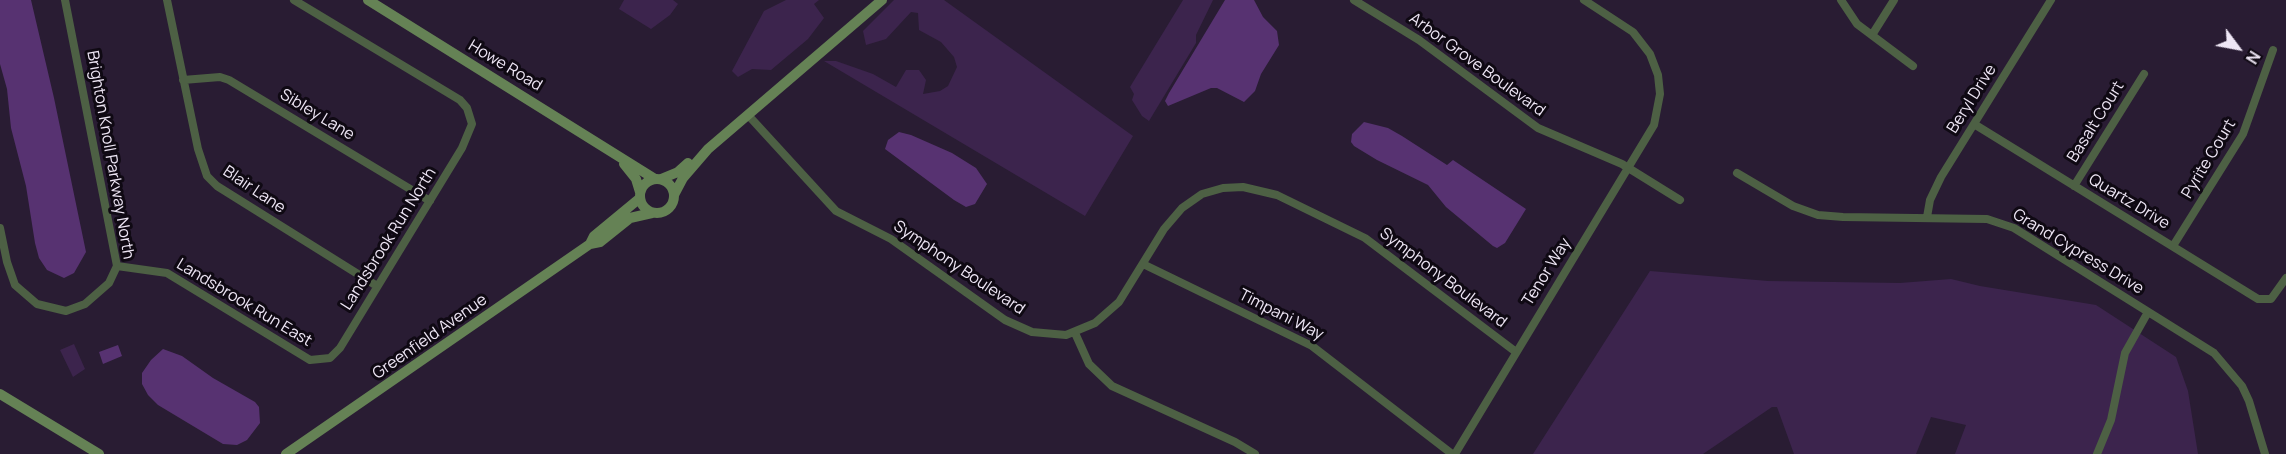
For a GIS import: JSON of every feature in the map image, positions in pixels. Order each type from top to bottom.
[{"type":"main road","name":"Howe Road","points":[[369,0],[551,112],[623,161],[636,179],[640,195]]},
{"type":"main road","points":[[708,149],[696,154],[678,172],[644,184],[640,195],[643,206],[652,213],[668,210],[683,178],[708,149],[882,0]]},
{"type":"main road","name":"Howe Road","points":[[623,161],[630,162],[658,179]]},
{"type":"main road","points":[[658,179],[670,185],[674,195]]},
{"type":"main road","name":"Greenfield Avenue","points":[[590,244],[594,236],[640,195]]},
{"type":"main road","name":"Greenfield Avenue","points":[[286,454],[590,244],[600,242],[630,218],[652,213]]},
{"type":"main road","points":[[0,394],[99,454]]},
{"type":"street","name":"Brighton Knoll Parkway North","points":[[3,262],[15,285],[37,304],[66,310],[85,304],[109,283],[117,266],[65,0]]},
{"type":"street","name":"Blair Lane","points":[[167,0],[183,80],[207,176],[217,186],[377,286]]},
{"type":"street","name":"Landsbrook Run North","points":[[294,0],[460,100],[467,108],[472,124],[462,148],[340,348],[330,358],[320,361]]},
{"type":"street","name":"Arbor Grove Boulevard","points":[[1354,0],[1431,48],[1538,128],[1629,168],[1680,200]]},
{"type":"street","name":"Tenor Way","points":[[1454,454],[1654,125],[1660,94],[1658,75],[1650,54],[1637,37],[1584,0]]},
{"type":"street","points":[[1840,0],[1857,24],[1913,66]]},
{"type":"street","points":[[1872,35],[1894,0]]},
{"type":"street","name":"Beryl Drive","points":[[1927,217],[1935,188],[2051,0]]},
{"type":"street","name":"Pyrite Court","points":[[2173,246],[2243,134],[2273,50]]},
{"type":"street","name":"Basalt Court","points":[[2074,186],[2144,74]]},
{"type":"street","name":"Sibley Lane","points":[[183,80],[220,77],[229,80],[430,201]]},
{"type":"street","name":"Symphony Boulevard","points":[[748,115],[836,211],[891,239],[1012,325],[1040,334],[1075,333],[1095,323],[1112,310],[1164,229],[1202,194],[1223,188],[1254,188],[1291,201],[1372,242],[1516,352]]},
{"type":"street","name":"Quartz Drive","points":[[1974,124],[2258,299],[2269,300],[2286,278]]},
{"type":"street","name":"Grand Cypress Drive","points":[[1737,172],[1793,206],[1818,215],[1987,219],[2007,224],[2205,346],[2235,374],[2249,401],[2265,454]]},
{"type":"street","points":[[0,228],[3,262]]},
{"type":"street","name":"Timpani Way","points":[[1143,264],[1312,346],[1454,454]]},
{"type":"street","name":"Landsbrook Run East","points":[[117,266],[167,273],[310,360],[320,361]]},
{"type":"street","points":[[2097,454],[2111,420],[2125,353],[2148,312]]},
{"type":"street","points":[[1075,333],[1089,364],[1112,386],[1235,442],[1255,454]]},
{"type":"shaded area","points":[[0,0],[31,0],[54,98],[86,252],[74,273],[64,278],[47,270],[39,258],[35,243],[26,186],[11,128],[7,89],[0,64]]},
{"type":"shaded area","points":[[624,0],[673,0],[678,4],[670,15],[651,29],[619,9]]},
{"type":"shaded area","points":[[786,0],[819,0],[814,4],[824,18],[808,39],[771,70],[752,69],[738,77],[732,71],[764,11]]},
{"type":"shaded area","points":[[894,0],[944,0],[1133,136],[1085,216],[824,61],[836,61],[873,74],[896,87],[906,70],[919,70],[926,80],[923,94],[940,91],[948,86],[957,67],[954,57],[941,42],[919,30],[918,13],[911,12],[886,39],[866,45],[863,31]]},
{"type":"shaded area","points":[[1183,0],[1213,0],[1196,35],[1196,43],[1149,121],[1142,116],[1132,100],[1134,94],[1130,87]]},
{"type":"shaded area","points":[[1225,0],[1254,0],[1263,17],[1277,31],[1279,45],[1261,74],[1255,91],[1244,102],[1217,88],[1211,88],[1168,106],[1165,101],[1169,93]]},
{"type":"shaded area","points":[[1364,122],[1388,128],[1447,165],[1453,160],[1526,209],[1505,243],[1497,248],[1493,246],[1446,207],[1428,185],[1354,146],[1351,142],[1352,134]]},
{"type":"shaded area","points":[[899,132],[952,153],[976,168],[987,184],[975,204],[966,207],[954,200],[885,149],[888,140]]},
{"type":"shaded area","points":[[1650,271],[1768,281],[1900,283],[1951,279],[2096,305],[2176,357],[2188,391],[2198,454],[1955,454],[1966,425],[1931,417],[1916,454],[1794,454],[1777,407],[1772,407],[1703,454],[1533,454]]},
{"type":"shaded area","points":[[74,344],[85,369],[73,377],[60,350]]},
{"type":"shaded area","points":[[118,345],[122,356],[103,364],[99,352]]},
{"type":"shaded area","points":[[163,349],[182,356],[213,378],[255,402],[259,407],[260,423],[247,440],[237,445],[223,444],[158,405],[148,395],[142,384],[142,373]]}]
